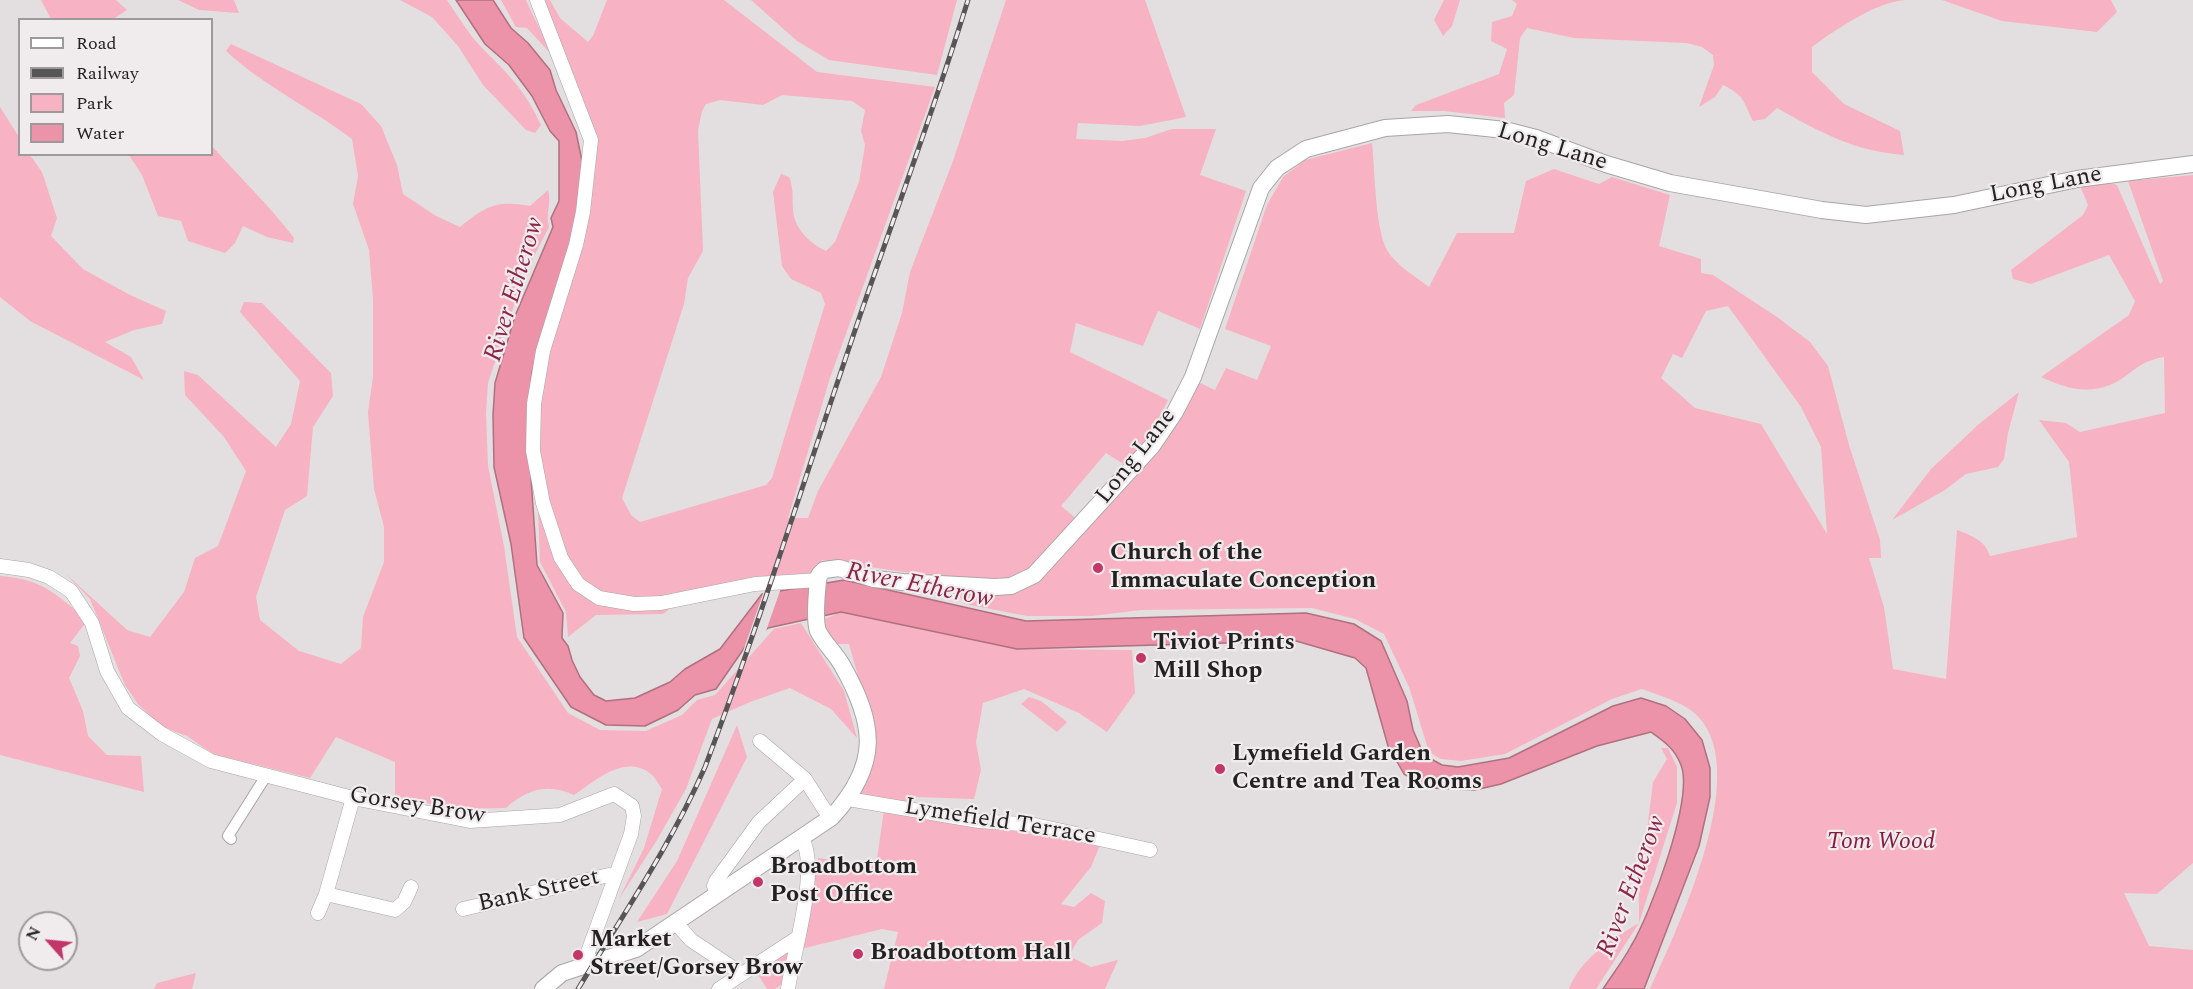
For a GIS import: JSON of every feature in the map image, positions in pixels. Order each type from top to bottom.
[{"type":"street","points":[[537,0],[591,140],[583,212],[576,245],[543,351],[534,404],[533,451],[543,503],[561,558],[578,584],[599,598],[634,604],[661,603],[755,584],[822,577],[817,626],[854,689],[868,730],[868,759],[848,799],[832,817],[676,923],[627,953],[588,963],[562,974],[543,989]]},
{"type":"street","name":"Long Lane","points":[[822,577],[1011,586],[1034,575],[1152,446],[1175,412],[1193,376],[1261,188],[1277,168],[1305,149],[1385,128],[1448,124],[1476,126],[1536,138],[1617,168],[1670,183],[1822,210],[1866,215],[1954,205],[2077,179],[2193,164]]},
{"type":"street","name":"Gorsey Brow","points":[[0,566],[29,570],[49,577],[71,591],[92,623],[107,671],[129,708],[162,734],[211,761],[353,798],[470,820],[560,815],[614,794],[632,806],[634,816],[631,834],[588,952],[588,963]]},
{"type":"street","points":[[760,741],[805,778],[824,809],[832,817]]},
{"type":"street","points":[[231,838],[228,836],[266,776]]},
{"type":"street","points":[[717,895],[714,886],[716,881],[759,822],[805,778]]},
{"type":"street","points":[[318,913],[326,894],[353,798]]},
{"type":"street","name":"Lymefield Terrace","points":[[848,799],[979,821],[1035,825],[1150,850]]},
{"type":"street","points":[[787,988],[808,886],[809,854],[802,839]]},
{"type":"street","name":"Bank Street","points":[[463,909],[609,875],[615,877]]},
{"type":"street","points":[[326,894],[395,910],[404,902],[411,887]]},
{"type":"street","points":[[676,923],[691,940],[742,974]]},
{"type":"street","points":[[719,989],[797,938]]},
{"type":"green space","points":[[41,0],[116,0],[127,10],[115,18],[50,18]]},
{"type":"green space","points":[[178,0],[234,0],[239,13],[199,10]]},
{"type":"green space","points":[[400,0],[447,0],[473,38],[522,92],[541,125],[535,133],[526,130],[483,85],[458,46],[432,17]]},
{"type":"green space","points":[[501,0],[526,0],[551,54],[527,28],[516,27]]},
{"type":"green space","name":"Tom Wood","points":[[541,0],[550,0],[560,18],[588,42],[593,36],[607,0],[724,0],[817,72],[935,87],[830,378],[788,518],[808,518],[818,491],[881,377],[902,313],[910,272],[953,161],[1006,0],[1145,0],[1186,117],[1140,126],[1078,123],[1076,139],[1122,141],[1145,138],[1172,129],[1216,129],[1200,175],[1246,191],[1200,329],[1158,311],[1143,346],[1076,323],[1070,352],[1168,400],[1146,442],[1125,465],[1106,453],[1061,506],[1085,526],[1198,382],[1215,390],[1226,368],[1257,380],[1271,346],[1225,329],[1267,205],[1283,177],[1305,160],[1372,143],[1377,210],[1385,246],[1398,264],[1429,287],[1457,233],[1514,233],[1526,181],[1554,169],[1599,184],[1612,177],[1670,195],[1659,246],[1701,259],[1701,273],[1713,275],[1777,317],[1810,342],[1828,366],[1849,445],[1880,540],[1881,558],[1869,558],[1884,607],[1893,669],[1946,679],[1957,530],[1981,542],[1990,556],[2077,537],[2069,462],[2039,420],[2066,423],[2080,432],[2165,413],[2164,357],[2146,362],[2117,381],[2101,388],[2074,388],[2041,377],[2129,315],[2135,301],[2109,255],[2031,284],[2013,279],[2011,270],[2083,215],[2088,205],[2081,188],[2104,182],[2117,185],[2160,284],[2163,281],[2128,181],[2193,175],[2193,863],[2157,894],[2124,893],[2149,946],[2193,950],[2193,989],[1650,989],[1693,888],[1706,847],[1715,806],[1717,768],[1710,735],[1692,711],[1675,701],[1642,689],[1612,699],[1505,754],[1461,761],[1441,759],[1429,752],[1409,687],[1384,634],[1355,619],[1312,608],[1141,610],[1092,616],[1027,616],[965,604],[945,578],[822,560],[811,577],[672,607],[663,614],[596,615],[568,637],[566,612],[540,562],[538,509],[566,553],[545,500],[536,450],[536,405],[594,140]],"holes":[[[782,95],[852,101],[865,110],[861,131],[865,145],[859,182],[835,242],[826,251],[809,240],[799,229],[794,216],[789,177],[781,174],[773,192],[782,266],[791,279],[821,293],[825,304],[772,478],[766,485],[640,522],[631,515],[622,498],[684,304],[688,278],[703,251],[698,130],[702,111],[706,104],[720,100],[763,105]],[[1728,306],[1801,407],[1821,447],[1827,534],[1761,424],[1695,408],[1661,378],[1673,354],[1682,358],[1706,311]]]},
{"type":"green space","points":[[751,0],[957,0],[937,75],[829,60],[797,41]]},
{"type":"green space","points":[[1444,0],[1460,0],[1452,26],[1443,36],[1434,20]]},
{"type":"green space","points":[[1512,0],[1905,0],[1869,11],[1812,47],[1812,72],[1844,104],[1900,131],[1904,155],[1853,145],[1777,108],[1765,119],[1753,121],[1740,96],[1723,85],[1715,97],[1699,107],[1714,65],[1713,55],[1702,47],[1687,43],[1574,38],[1527,28],[1520,38],[1514,95],[1504,103],[1505,118],[1444,111],[1411,111],[1416,105],[1499,74],[1507,49],[1491,41],[1492,22],[1512,16],[1517,4]]},
{"type":"green space","points":[[1942,0],[2111,0],[2117,12],[2097,32],[2002,21]]},
{"type":"green space","points":[[231,44],[361,104],[381,126],[397,165],[403,194],[436,216],[460,227],[492,206],[518,204],[530,206],[548,190],[549,227],[524,276],[488,383],[486,413],[488,466],[504,546],[517,637],[568,713],[600,730],[646,731],[682,715],[697,700],[715,695],[774,629],[801,623],[844,691],[857,738],[831,709],[790,688],[712,719],[686,789],[619,899],[644,848],[662,789],[651,774],[641,768],[631,766],[611,771],[574,795],[555,789],[538,790],[522,796],[506,808],[457,809],[395,797],[395,762],[336,737],[310,778],[213,754],[187,736],[162,727],[138,704],[125,685],[90,599],[65,573],[127,630],[150,637],[184,592],[195,558],[218,546],[246,471],[224,437],[185,395],[184,371],[198,375],[276,447],[291,424],[300,381],[240,312],[244,302],[262,303],[331,373],[333,396],[313,427],[307,496],[285,510],[256,597],[260,620],[299,651],[341,664],[361,648],[363,617],[384,562],[384,527],[374,489],[368,412],[373,377],[373,299],[369,250],[353,204],[358,176],[352,139],[241,64],[226,51]]},
{"type":"green space","points":[[0,107],[18,135],[18,156],[31,156],[42,172],[57,218],[51,236],[83,269],[130,295],[166,311],[162,324],[134,330],[105,342],[131,357],[144,380],[30,321],[0,297]]},
{"type":"green space","points":[[213,147],[284,226],[294,238],[293,243],[267,237],[243,226],[235,243],[225,253],[188,241],[181,221],[158,216],[142,175],[130,156],[213,156]]},
{"type":"green space","points":[[2019,392],[2004,459],[1998,467],[1966,474],[1945,490],[1892,520],[1931,469],[1979,424]]},
{"type":"green space","points":[[0,576],[38,584],[67,603],[87,621],[70,643],[78,646],[80,656],[69,678],[83,711],[88,736],[107,755],[141,756],[144,792],[0,755]]},
{"type":"green space","points":[[841,612],[1017,649],[1132,650],[1135,693],[1107,732],[1079,713],[1024,689],[983,703],[976,742],[981,770],[974,799],[916,797],[912,804],[860,795],[875,757],[876,740],[849,644],[836,644],[820,621]]},
{"type":"green space","points":[[1029,697],[1041,701],[1067,722],[1057,732],[1021,704]]},
{"type":"green space","points":[[737,725],[747,757],[667,914],[637,922],[677,861]]},
{"type":"green space","points":[[1661,748],[1668,748],[1677,767],[1677,803],[1639,923],[1639,894],[1653,782],[1667,759]]},
{"type":"green space","points":[[884,810],[1100,845],[1091,867],[1061,904],[1074,907],[1091,893],[1105,901],[1102,923],[1078,940],[1069,956],[1091,967],[1118,960],[1105,989],[884,989],[898,932],[882,929],[801,949],[818,858],[876,866]]},
{"type":"green space","points":[[1639,923],[1596,989],[1569,989],[1574,978],[1589,959],[1608,943]]},
{"type":"green space","points":[[788,951],[782,984],[775,989],[767,989],[756,971]]},
{"type":"green space","points":[[196,973],[192,989],[154,989],[157,983]]},
{"type":"water","points":[[456,0],[493,0],[511,28],[528,43],[550,70],[556,90],[576,132],[586,180],[573,241],[532,372],[527,420],[537,565],[563,613],[562,638],[568,646],[580,677],[594,695],[606,701],[635,698],[670,682],[685,669],[720,649],[762,594],[844,580],[1026,621],[1306,613],[1354,624],[1381,641],[1407,701],[1413,730],[1424,755],[1442,765],[1458,767],[1509,758],[1613,706],[1641,698],[1666,706],[1685,719],[1702,740],[1710,768],[1710,797],[1699,846],[1644,989],[1603,989],[1628,952],[1649,909],[1668,857],[1681,803],[1683,781],[1679,759],[1673,750],[1651,732],[1597,746],[1501,784],[1475,790],[1430,788],[1404,774],[1388,746],[1366,668],[1355,658],[1296,641],[1017,649],[841,612],[768,628],[745,647],[716,689],[695,695],[678,710],[645,726],[606,725],[571,707],[524,638],[511,544],[494,467],[495,383],[515,316],[553,227],[551,218],[559,201],[559,141],[550,131],[532,96],[509,65],[485,44]]},
{"type":"pier","points":[[781,588],[765,634],[747,649],[740,660],[764,591]]},
{"type":"railway","points":[[578,989],[661,852],[705,767],[767,594],[968,0]]},
{"type":"place","name":"Church of the Immaculate Conception","points":[[1098,568]]},
{"type":"place","name":"Tiviot Prints Mill Shop","points":[[1141,658]]},
{"type":"place","name":"Lymefield Garden Centre and Tea Rooms","points":[[1220,769]]},
{"type":"place","name":"Broadbottom Post Office","points":[[758,882]]},
{"type":"place","name":"Broadbottom Hall","points":[[858,954]]},
{"type":"place","name":"Market Street/Gorsey Brow","points":[[578,955]]},
{"type":"water label","name":"River Etherow","points":[[516,290]]},
{"type":"water label","name":"River Etherow","points":[[919,587]]},
{"type":"water label","name":"River Etherow","points":[[1633,887]]}]
